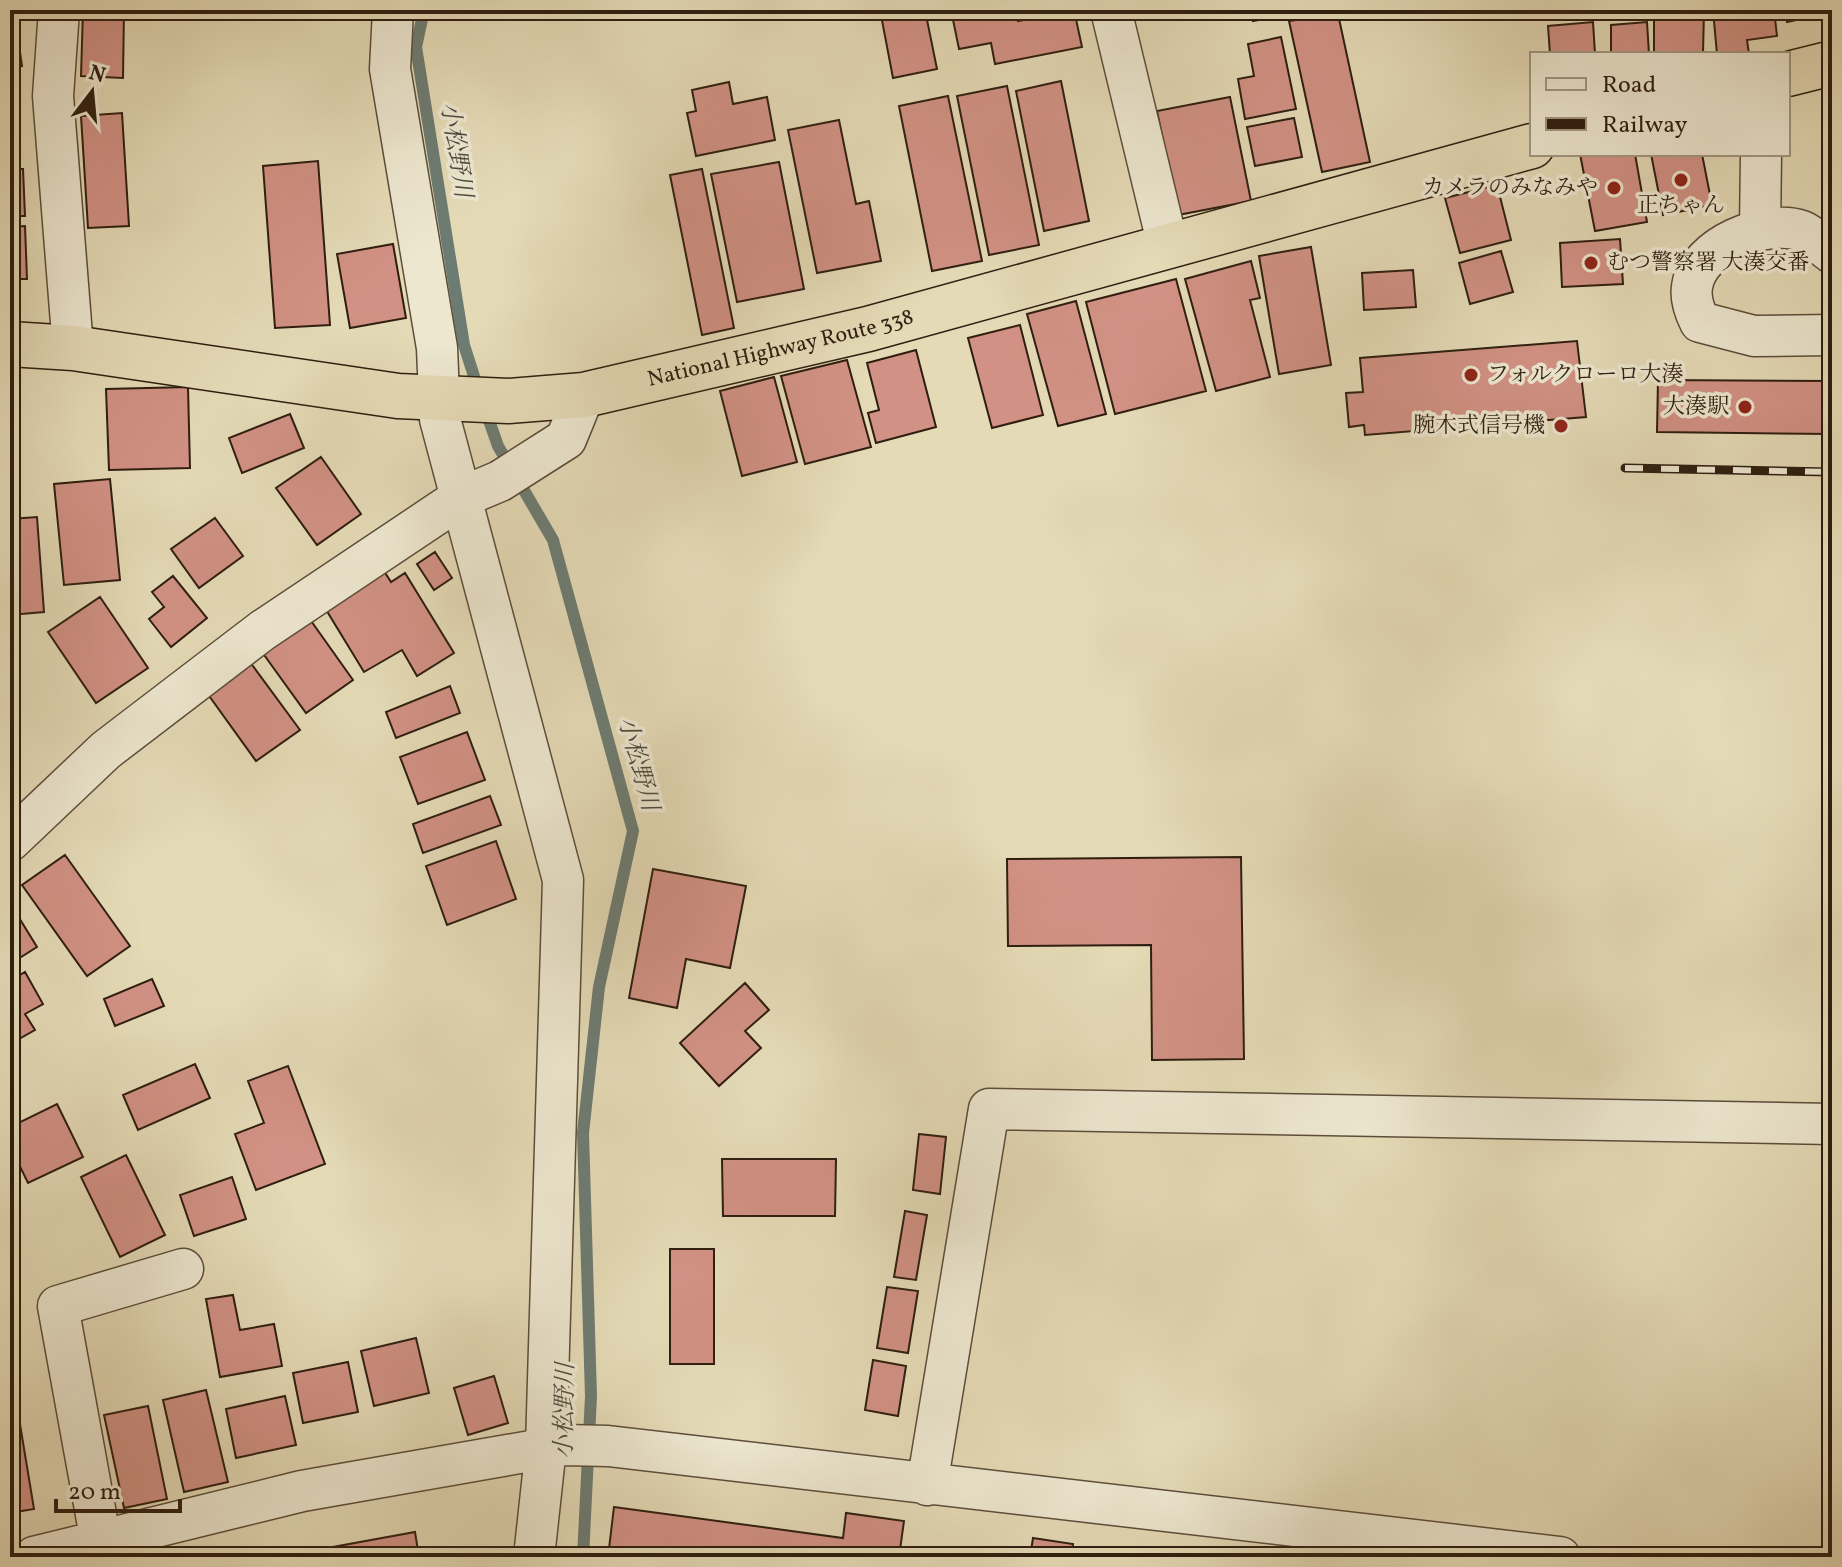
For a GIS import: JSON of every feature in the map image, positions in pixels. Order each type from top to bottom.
[{"type":"highway","points":[[1790,74],[1832,63]]},
{"type":"highway","name":"National Highway Route 338","points":[[10,344],[73,348],[398,396],[508,401],[584,395],[868,329],[1530,147]]},
{"type":"street","points":[[59,10],[53,96],[73,348]]},
{"type":"street","points":[[393,10],[390,69],[437,348],[449,396],[440,419],[563,880],[556,1446],[534,1557]]},
{"type":"street","points":[[1111,10],[1168,246]]},
{"type":"street","points":[[1760,230],[1761,156]]},
{"type":"street","points":[[1832,253],[1802,231],[1760,230],[1730,239],[1701,266],[1691,286],[1693,307],[1700,322],[1754,336],[1832,335]]},
{"type":"street","points":[[10,841],[106,750],[263,630],[462,497],[500,481],[566,439],[584,395]]},
{"type":"street","points":[[927,1485],[989,1109],[1832,1124]]},
{"type":"street","points":[[101,1542],[58,1306],[183,1269]]},
{"type":"street","points":[[34,1557],[302,1491],[556,1446],[608,1446],[1560,1557]]},
{"type":"building","points":[[10,10],[14,10],[22,66],[10,67]]},
{"type":"building","points":[[83,10],[124,10],[123,78],[81,76]]},
{"type":"building","points":[[880,10],[925,10],[937,69],[893,78]]},
{"type":"building","points":[[951,10],[1016,10],[1018,21],[1074,10],[1082,47],[995,64],[991,43],[959,49]]},
{"type":"building","points":[[1251,10],[1289,10],[1290,14],[1253,21]]},
{"type":"building","points":[[1553,10],[1599,10],[1599,16],[1553,17]]},
{"type":"building","points":[[1620,10],[1704,10],[1703,52],[1654,52],[1654,15]]},
{"type":"building","points":[[1713,10],[1774,10],[1777,36],[1747,40],[1749,52],[1717,52]]},
{"type":"building","points":[[1784,10],[1832,10],[1832,12],[1787,22]]},
{"type":"building","points":[[1338,14],[1370,162],[1322,172],[1289,21]]},
{"type":"building","points":[[1593,22],[1595,52],[1550,52],[1548,26]]},
{"type":"building","points":[[1647,22],[1649,52],[1611,52],[1611,25]]},
{"type":"building","points":[[1281,37],[1296,109],[1245,119],[1238,79],[1254,76],[1248,44]]},
{"type":"building","points":[[1061,81],[1089,221],[1044,231],[1016,91]]},
{"type":"building","points":[[729,82],[733,104],[767,97],[775,140],[696,156],[687,113],[696,111],[692,90]]},
{"type":"building","points":[[1007,86],[1039,245],[989,255],[957,96]]},
{"type":"building","points":[[948,96],[982,261],[932,271],[899,106]]},
{"type":"building","points":[[1230,97],[1251,201],[1178,215],[1157,111]]},
{"type":"building","points":[[122,113],[129,226],[88,228],[81,116]]},
{"type":"building","points":[[1294,118],[1302,157],[1255,166],[1247,127]]},
{"type":"building","points":[[839,120],[856,204],[869,201],[881,261],[817,273],[788,130]]},
{"type":"building","name":"カメラのみなみや","points":[[1580,156],[1635,156],[1647,222],[1595,231]]},
{"type":"building","name":"正ちゃん","points":[[1651,156],[1702,156],[1712,205],[1663,215]]},
{"type":"building","points":[[318,161],[330,325],[275,328],[263,166]]},
{"type":"building","points":[[779,162],[804,289],[737,302],[711,174]]},
{"type":"building","points":[[10,169],[23,169],[25,216],[10,216]]},
{"type":"building","points":[[702,169],[734,328],[702,335],[670,175]]},
{"type":"building","points":[[1497,185],[1511,240],[1460,253],[1445,198]]},
{"type":"building","points":[[25,226],[27,279],[10,279],[10,227]]},
{"type":"building","name":"むつ警察署 大湊交番","points":[[1620,239],[1623,284],[1562,287],[1560,243]]},
{"type":"building","points":[[393,244],[406,318],[350,328],[337,254]]},
{"type":"building","points":[[1311,247],[1331,365],[1279,374],[1259,256]]},
{"type":"building","points":[[1501,251],[1513,292],[1470,304],[1459,263]]},
{"type":"building","points":[[1251,261],[1260,298],[1250,300],[1270,377],[1216,391],[1185,279]]},
{"type":"building","points":[[1413,270],[1416,307],[1364,310],[1362,273]]},
{"type":"building","points":[[1176,279],[1206,391],[1115,414],[1086,302]]},
{"type":"building","points":[[1076,301],[1106,414],[1058,426],[1027,314]]},
{"type":"building","points":[[1020,325],[1043,415],[992,428],[968,338]]},
{"type":"building","name":"フォルクローロ大湊","points":[[1577,341],[1586,417],[1365,435],[1364,425],[1349,427],[1346,393],[1363,392],[1360,358]]},
{"type":"building","points":[[916,350],[936,427],[876,443],[868,413],[879,410],[867,363]]},
{"type":"building","points":[[847,360],[871,447],[805,464],[781,376]]},
{"type":"building","points":[[774,377],[797,462],[742,476],[720,391]]},
{"type":"building","name":"大湊駅","points":[[1658,380],[1832,381],[1832,434],[1657,432]]},
{"type":"building","points":[[188,387],[190,468],[109,470],[106,389]]},
{"type":"building","points":[[290,414],[304,448],[242,473],[229,438]]},
{"type":"building","points":[[321,457],[361,514],[317,545],[276,488]]},
{"type":"building","points":[[110,479],[120,580],[64,585],[54,484]]},
{"type":"building","points":[[37,517],[44,612],[10,615],[10,519]]},
{"type":"building","points":[[215,518],[243,556],[199,588],[171,549]]},
{"type":"building","points":[[435,552],[452,578],[434,590],[417,564]]},
{"type":"building","points":[[384,571],[391,582],[405,573],[454,653],[417,676],[402,650],[364,672],[325,608]]},
{"type":"building","points":[[173,576],[207,618],[171,647],[149,619],[164,607],[152,592]]},
{"type":"building","points":[[100,597],[148,668],[96,703],[48,632]]},
{"type":"building","points":[[309,618],[353,680],[306,713],[262,652]]},
{"type":"building","points":[[250,662],[300,730],[256,761],[207,693]]},
{"type":"building","points":[[450,686],[460,713],[396,738],[386,712]]},
{"type":"building","points":[[467,732],[485,780],[418,804],[400,757]]},
{"type":"building","points":[[490,796],[501,825],[423,853],[413,824]]},
{"type":"building","points":[[496,841],[516,899],[447,925],[426,866]]},
{"type":"building","points":[[65,855],[130,946],[87,976],[22,885]]},
{"type":"building","points":[[1241,857],[1244,1059],[1152,1060],[1151,945],[1008,946],[1007,859]]},
{"type":"building","points":[[653,869],[746,886],[730,968],[686,959],[677,1008],[629,998]]},
{"type":"building","points":[[10,903],[37,947],[10,964]]},
{"type":"building","points":[[25,972],[43,1004],[25,1014],[35,1030],[10,1044],[10,981]]},
{"type":"building","points":[[152,979],[164,1006],[115,1026],[104,999]]},
{"type":"building","points":[[745,983],[769,1010],[745,1031],[761,1048],[719,1086],[680,1043]]},
{"type":"building","points":[[195,1064],[210,1098],[138,1130],[123,1095]]},
{"type":"building","points":[[288,1066],[325,1164],[256,1190],[235,1134],[264,1123],[248,1081]]},
{"type":"building","points":[[57,1104],[83,1157],[28,1183],[10,1146],[10,1127]]},
{"type":"building","points":[[919,1134],[946,1137],[940,1194],[913,1190]]},
{"type":"building","points":[[126,1155],[165,1235],[120,1257],[81,1177]]},
{"type":"building","points":[[722,1159],[836,1159],[835,1216],[723,1216]]},
{"type":"building","points":[[232,1177],[246,1219],[194,1236],[180,1195]]},
{"type":"building","points":[[905,1211],[927,1215],[916,1280],[894,1277]]},
{"type":"building","points":[[670,1249],[714,1249],[714,1364],[670,1364]]},
{"type":"building","points":[[887,1287],[918,1291],[908,1353],[877,1348]]},
{"type":"building","points":[[233,1295],[240,1330],[274,1324],[282,1366],[220,1377],[206,1299]]},
{"type":"building","points":[[416,1338],[429,1393],[374,1406],[361,1351]]},
{"type":"building","points":[[873,1360],[906,1366],[898,1416],[865,1410]]},
{"type":"building","points":[[348,1362],[358,1412],[303,1423],[293,1373]]},
{"type":"building","points":[[494,1376],[508,1423],[468,1435],[454,1388]]},
{"type":"building","points":[[206,1390],[228,1482],[184,1492],[163,1400]]},
{"type":"building","points":[[15,1394],[34,1509],[10,1513],[10,1395]]},
{"type":"building","points":[[285,1396],[296,1445],[236,1458],[226,1409]]},
{"type":"building","points":[[148,1406],[167,1499],[124,1508],[104,1415]]},
{"type":"building","points":[[614,1507],[843,1538],[846,1513],[904,1521],[899,1557],[608,1557]]},
{"type":"building","points":[[415,1532],[419,1557],[278,1557]]},
{"type":"building","points":[[1033,1538],[1073,1544],[1071,1557],[1030,1557]]},
{"type":"waterway","name":"小松野川","points":[[424,10],[416,47],[464,345],[479,392]]},
{"type":"waterway","name":"小松野川","points":[[485,409],[498,446],[553,540],[633,831],[599,987],[583,1133],[591,1396],[583,1557]]},
{"type":"railway","points":[[1625,468],[1832,472]]},
{"type":"place","name":"正ちゃん","points":[[1681,180]]},
{"type":"place","name":"カメラのみなみや","points":[[1614,188]]},
{"type":"place","name":"むつ警察署 大湊交番","points":[[1591,263]]},
{"type":"place","name":"フォルクローロ大湊","points":[[1471,375]]},
{"type":"place","name":"大湊駅","points":[[1745,407]]},
{"type":"place","name":"腕木式信号機","points":[[1561,426]]}]
